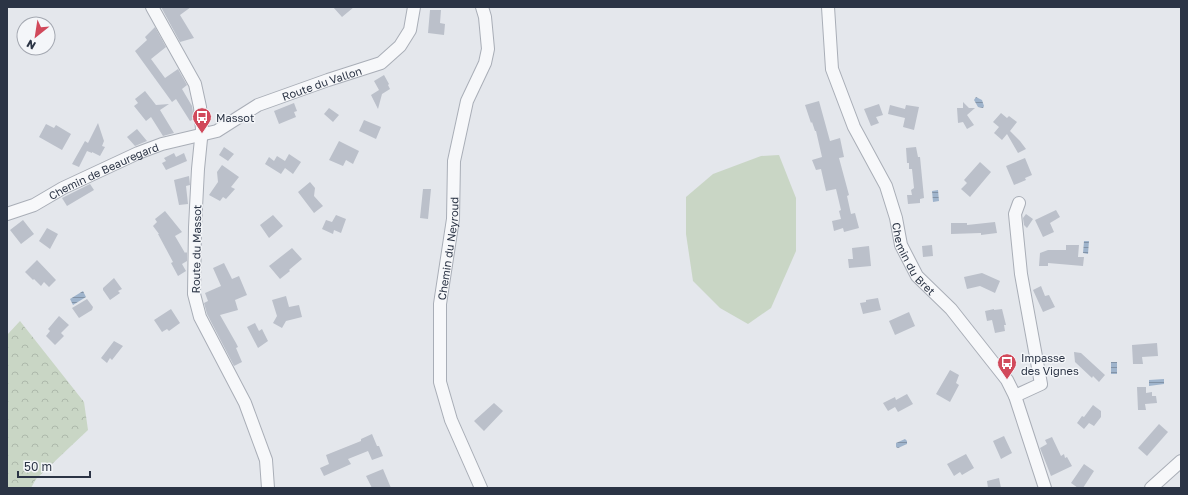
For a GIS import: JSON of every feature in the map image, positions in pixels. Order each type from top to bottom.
[{"type":"street","name":"Route du Massot","points":[[152,7],[195,84],[200,108],[202,134],[198,169],[195,227],[194,294],[200,317],[245,403],[266,460],[268,488]]},
{"type":"street","name":"Route du Vallon","points":[[202,134],[217,131],[258,105],[381,63],[400,46],[410,30],[414,7]]},
{"type":"street","name":"Chemin du Neyroud","points":[[481,488],[451,420],[440,382],[440,304],[453,219],[454,161],[467,101],[484,63],[488,49],[485,17],[482,7]]},
{"type":"street","name":"Chemin du Bret","points":[[828,7],[832,69],[854,127],[886,186],[896,218],[901,245],[917,276],[950,309],[984,349],[1007,380],[1015,396],[1045,488]]},
{"type":"street","name":"Chemin de Beauregard","points":[[7,214],[34,205],[63,188],[138,153],[162,144],[202,134]]},
{"type":"street","points":[[1015,396],[1041,384],[1021,274],[1014,214],[1019,203]]},
{"type":"street","points":[[1151,488],[1181,461]]},
{"type":"green space","points":[[779,155],[796,198],[796,251],[771,308],[748,324],[720,308],[693,281],[686,234],[686,197],[713,174],[761,156]]},
{"type":"green space","points":[[20,321],[84,402],[88,430],[36,479],[31,488],[7,488],[7,335]]},
{"type":"water","points":[[976,97],[982,100],[984,106],[983,108],[978,107],[974,100]]},
{"type":"water","points":[[938,190],[939,201],[933,202],[932,191]]},
{"type":"water","points":[[1084,241],[1089,241],[1088,254],[1083,253]]},
{"type":"water","points":[[83,291],[86,297],[73,305],[70,299]]},
{"type":"water","points":[[1111,362],[1117,362],[1117,374],[1111,374]]},
{"type":"water","points":[[1164,379],[1164,384],[1149,386],[1149,380]]},
{"type":"water","points":[[905,439],[907,444],[898,448],[896,447],[896,443]]},
{"type":"building","points":[[161,7],[191,7],[180,15],[194,38],[180,42]]},
{"type":"building","points":[[333,7],[354,7],[342,17]]},
{"type":"building","points":[[430,10],[441,10],[440,23],[445,24],[444,35],[428,33]]},
{"type":"building","points":[[155,27],[166,47],[151,59],[165,78],[178,69],[187,85],[182,89],[192,106],[194,119],[190,121],[176,99],[172,102],[135,51],[147,40],[145,37]]},
{"type":"building","points":[[384,75],[390,89],[382,94],[378,109],[371,95],[379,90],[374,81]]},
{"type":"building","points":[[145,91],[156,105],[169,104],[160,110],[174,133],[163,136],[151,117],[146,121],[134,106],[138,103],[135,99]]},
{"type":"building","points":[[819,101],[830,141],[840,138],[844,157],[839,158],[849,195],[847,196],[851,214],[855,213],[859,228],[844,232],[843,228],[834,231],[832,221],[841,219],[839,211],[841,210],[836,189],[826,191],[821,169],[816,170],[812,160],[822,157],[816,131],[812,122],[811,123],[805,105]]},
{"type":"building","points":[[963,102],[969,108],[975,108],[967,115],[974,125],[967,129],[963,122],[958,123],[957,108],[963,108]]},
{"type":"building","points":[[294,103],[297,111],[294,112],[296,117],[279,124],[274,111]]},
{"type":"building","points":[[879,104],[883,115],[876,117],[879,123],[871,126],[864,109]]},
{"type":"building","points":[[890,105],[905,109],[906,105],[919,107],[914,130],[903,127],[905,118],[888,114]]},
{"type":"building","points":[[329,108],[339,115],[333,122],[324,114]]},
{"type":"building","points":[[1001,113],[1007,118],[1009,116],[1017,122],[1010,131],[1026,149],[1018,153],[1007,134],[1002,140],[994,133],[999,127],[993,122]]},
{"type":"building","points":[[364,120],[381,127],[376,139],[359,131]]},
{"type":"building","points":[[98,123],[104,141],[102,146],[105,147],[100,156],[87,151],[79,167],[72,164],[85,141],[88,143]]},
{"type":"building","points":[[46,124],[54,128],[56,125],[71,134],[62,150],[39,137]]},
{"type":"building","points":[[137,129],[147,141],[135,146],[127,137]]},
{"type":"building","points":[[339,141],[359,151],[353,164],[346,160],[343,166],[329,160]]},
{"type":"building","points":[[224,147],[234,154],[228,161],[219,155]]},
{"type":"building","points":[[916,147],[918,157],[920,157],[924,198],[920,199],[920,203],[908,204],[907,195],[912,195],[911,190],[914,188],[912,169],[909,169],[909,163],[907,163],[906,148]]},
{"type":"building","points":[[174,153],[176,157],[184,153],[187,161],[166,170],[162,163],[166,161],[164,158]]},
{"type":"building","points":[[289,154],[301,162],[293,174],[285,168],[281,174],[265,164],[269,157],[274,161],[277,156],[285,161]]},
{"type":"building","points":[[1025,158],[1032,175],[1025,178],[1026,180],[1014,185],[1006,166]]},
{"type":"building","points":[[980,162],[991,172],[970,197],[961,189],[967,183],[964,180]]},
{"type":"building","points":[[222,165],[239,177],[231,187],[235,189],[226,199],[223,197],[220,201],[209,195],[218,182],[217,172]]},
{"type":"building","points":[[189,176],[190,185],[186,186],[188,204],[179,205],[174,180]]},
{"type":"building","points":[[310,182],[315,188],[314,196],[323,206],[314,213],[298,192]]},
{"type":"building","points":[[90,184],[94,190],[67,206],[62,198]]},
{"type":"building","points":[[423,189],[431,189],[428,219],[420,218]]},
{"type":"building","points":[[1056,210],[1060,217],[1050,223],[1054,232],[1043,237],[1035,220]]},
{"type":"building","points":[[165,211],[182,232],[175,236],[185,253],[187,253],[187,261],[182,264],[186,271],[178,276],[171,263],[173,262],[159,234],[153,226],[157,222],[155,219]]},
{"type":"building","points":[[1026,214],[1033,219],[1027,228],[1024,225],[1023,218]]},
{"type":"building","points":[[273,215],[283,226],[269,238],[260,225]]},
{"type":"building","points":[[336,215],[346,219],[341,233],[334,230],[333,234],[322,229],[326,220],[332,222]]},
{"type":"building","points":[[23,220],[34,234],[21,244],[10,230]]},
{"type":"building","points":[[995,222],[997,233],[981,235],[981,233],[951,234],[951,223],[967,223],[967,225]]},
{"type":"building","points":[[47,228],[58,234],[50,249],[39,241]]},
{"type":"building","points":[[932,245],[933,256],[923,257],[922,246]]},
{"type":"building","points":[[1066,245],[1079,245],[1078,257],[1084,257],[1083,266],[1048,263],[1048,266],[1039,266],[1040,253],[1048,250],[1066,250]]},
{"type":"building","points":[[869,246],[871,266],[849,268],[848,259],[853,259],[852,248]]},
{"type":"building","points":[[292,248],[302,259],[280,279],[269,266]]},
{"type":"building","points":[[37,260],[56,280],[49,287],[44,282],[41,286],[25,272]]},
{"type":"building","points":[[224,263],[232,279],[239,276],[247,295],[235,300],[238,310],[220,315],[238,347],[236,348],[242,362],[234,366],[207,314],[204,303],[208,301],[205,293],[221,286],[213,268]]},
{"type":"building","points":[[982,273],[1000,281],[995,293],[980,286],[967,289],[964,277]]},
{"type":"building","points":[[114,278],[122,289],[118,291],[120,293],[110,300],[103,288]]},
{"type":"building","points":[[1041,286],[1045,296],[1049,295],[1055,307],[1043,312],[1033,290]]},
{"type":"building","points":[[286,296],[289,307],[299,305],[302,317],[286,321],[282,328],[273,323],[277,316],[272,300]]},
{"type":"building","points":[[878,298],[881,310],[863,314],[860,303],[866,302],[866,300]]},
{"type":"building","points":[[87,299],[93,307],[92,310],[79,318],[72,308]]},
{"type":"building","points":[[171,309],[180,323],[169,331],[167,329],[162,332],[154,320]]},
{"type":"building","points":[[1002,309],[1006,325],[1004,325],[1005,331],[995,333],[992,320],[987,321],[985,311]]},
{"type":"building","points":[[909,312],[915,326],[895,335],[889,321]]},
{"type":"building","points":[[59,316],[69,325],[61,333],[64,336],[55,345],[46,336],[50,331],[48,329]]},
{"type":"building","points":[[255,323],[259,331],[262,329],[268,341],[258,348],[247,327]]},
{"type":"building","points":[[114,341],[123,346],[112,360],[110,358],[107,363],[101,358]]},
{"type":"building","points":[[1157,343],[1158,356],[1142,357],[1143,364],[1133,364],[1132,345]]},
{"type":"building","points":[[1074,352],[1081,353],[1105,375],[1099,382],[1093,376],[1092,378],[1075,362]]},
{"type":"building","points":[[950,370],[959,375],[956,383],[959,385],[950,402],[936,394]]},
{"type":"building","points":[[1137,387],[1146,387],[1146,393],[1152,392],[1152,396],[1156,396],[1157,403],[1145,404],[1146,410],[1138,410]]},
{"type":"building","points":[[907,394],[913,404],[898,412],[895,407],[888,411],[883,403],[895,397],[896,400]]},
{"type":"building","points":[[494,403],[503,411],[484,431],[474,421]]},
{"type":"building","points":[[1093,405],[1101,411],[1101,417],[1094,426],[1089,423],[1084,429],[1077,423],[1082,416],[1084,417]]},
{"type":"building","points":[[1159,424],[1168,432],[1147,456],[1138,448]]},
{"type":"building","points":[[372,434],[383,456],[372,460],[368,451],[348,459],[351,464],[324,476],[320,468],[329,464],[326,455],[361,441],[361,439]]},
{"type":"building","points":[[1004,436],[1012,453],[1001,459],[993,441]]},
{"type":"building","points":[[1052,437],[1061,456],[1064,454],[1065,458],[1067,457],[1072,466],[1051,476],[1040,448],[1047,444],[1045,440]]},
{"type":"building","points":[[966,454],[974,468],[962,475],[960,472],[954,476],[947,464]]},
{"type":"building","points":[[1084,464],[1094,471],[1083,488],[1078,488],[1071,483]]},
{"type":"building","points":[[383,469],[391,488],[372,488],[366,476]]},
{"type":"building","points":[[999,478],[1001,488],[988,488],[987,481]]},
{"type":"place","name":"Massot","points":[[202,134]]},
{"type":"place","name":"Impasse des Vignes","points":[[1007,380]]}]
